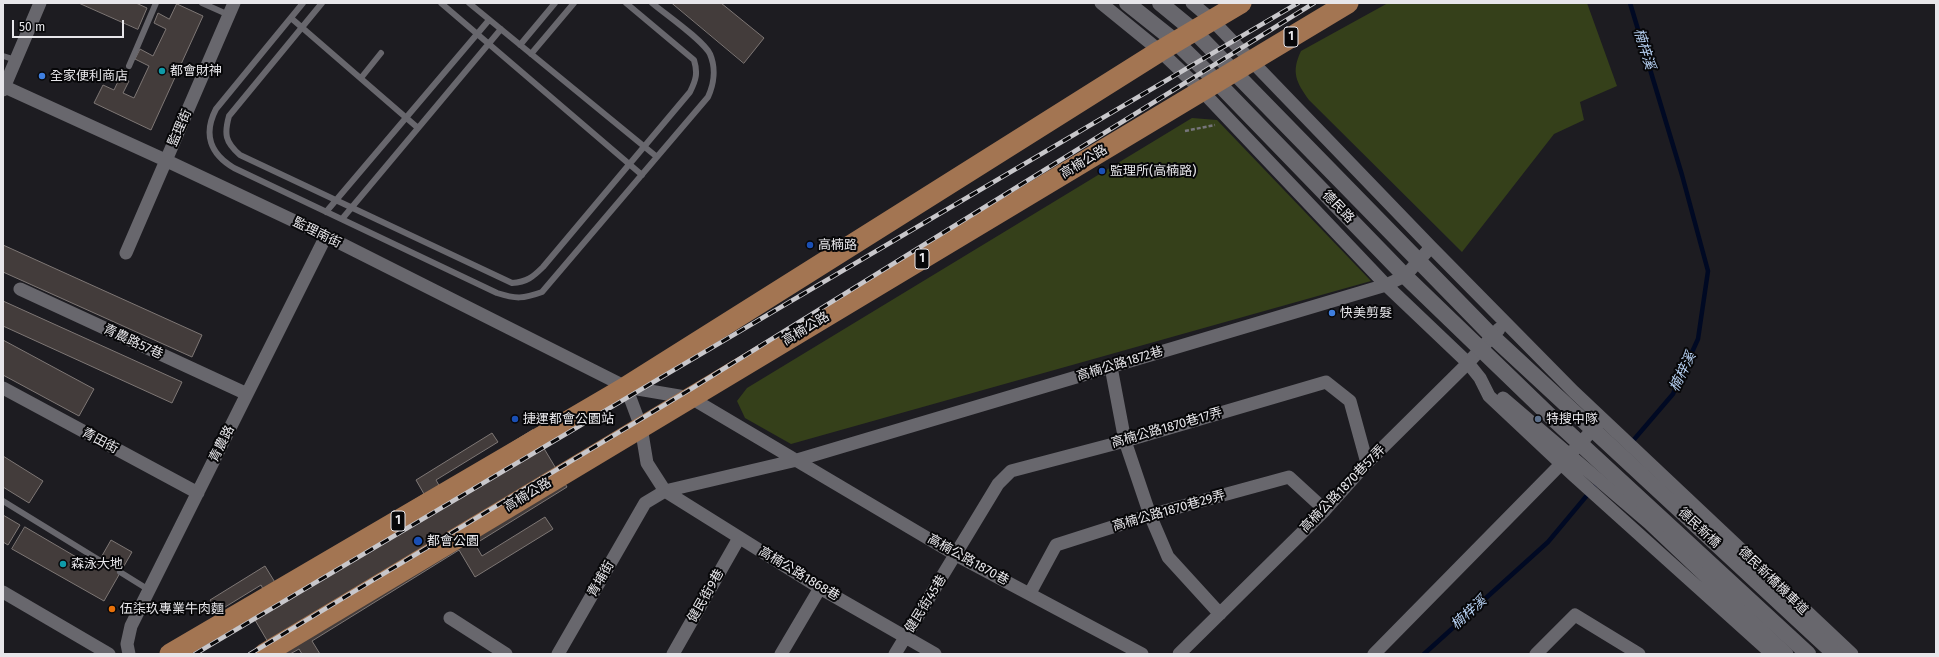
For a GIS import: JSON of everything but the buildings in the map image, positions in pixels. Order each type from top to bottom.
[{"type":"main road","name":"1","points":[[170,654],[626,388],[1240,3]]},
{"type":"main road","name":"高楠公路","points":[[264,654],[1348,3]]},
{"type":"street","points":[[4,88],[40,3]]},
{"type":"street","name":"德民路","points":[[1101,3],[1218,82],[1420,261],[1492,336],[1569,396]]},
{"type":"street","name":"德民路","points":[[1127,3],[1168,47]]},
{"type":"street","name":"德民路","points":[[1160,3],[1194,31],[1218,82],[1386,285],[1468,363],[1480,378]]},
{"type":"street","points":[[1192,3],[1212,20],[1252,60],[1505,322],[1609,412],[1561,464],[1374,654]]},
{"type":"street","name":"監理街","points":[[126,253],[165,160],[232,9]]},
{"type":"street","name":"德民路","points":[[1218,82],[1405,276],[1547,413]]},
{"type":"street","name":"監理南街","points":[[4,88],[165,160],[326,236],[626,388],[691,398]]},
{"type":"street","name":"青農路","points":[[129,654],[127,644],[131,626],[326,236]]},
{"type":"street","name":"高楠公路1872巷","points":[[644,504],[665,492],[796,460],[1386,285],[1405,276],[1431,247]]},
{"type":"street","name":"青農路57巷","points":[[20,290],[247,394]]},
{"type":"street","name":"高楠公路1870巷57弄","points":[[1179,654],[1324,510],[1367,463],[1468,363],[1505,322]]},
{"type":"street","name":"德民新橋機車道","points":[[1505,322],[1569,396],[1852,654]]},
{"type":"street","points":[[1111,367],[1125,441],[1150,515],[1168,557],[1220,614]]},
{"type":"street","points":[[1480,378],[1489,396],[1561,464],[1772,654]]},
{"type":"street","points":[[1480,378],[1649,523],[1787,654]]},
{"type":"street","name":"高楠公路1870巷17弄","points":[[956,555],[998,484],[1011,471],[1125,441],[1326,382],[1350,401],[1367,463]]},
{"type":"street","name":"青田街","points":[[3,388],[198,493]]},
{"type":"street","points":[[626,388],[641,427],[647,463],[665,492]]},
{"type":"street","name":"德民新橋","points":[[1569,396],[1835,654]]},
{"type":"street","name":"高楠公路1870巷","points":[[691,398],[956,555],[1030,593],[1142,654]]},
{"type":"street","name":"德民新橋","points":[[1547,413],[1808,654]]},
{"type":"street","name":"高楠公路1870巷29弄","points":[[1030,593],[1056,545],[1150,515],[1289,477],[1324,510]]},
{"type":"street","name":"高楠公路1868巷","points":[[665,492],[820,588],[935,654]]},
{"type":"street","name":"青埔街","points":[[558,654],[644,504]]},
{"type":"street","name":"健民街9巷","points":[[673,654],[739,538]]},
{"type":"street","name":"健民街45巷","points":[[895,654],[956,555]]},
{"type":"street","points":[[781,654],[820,588]]},
{"type":"street","points":[[3,592],[109,654]]},
{"type":"street","points":[[1536,654],[1575,615],[1639,654]]},
{"type":"street","points":[[450,618],[506,654]]},
{"type":"lane","points":[[129,66],[156,3]]},
{"type":"lane","points":[[202,3],[232,9]]},
{"type":"lane","points":[[303,3],[216,109],[210,121],[208,131],[217,155],[227,164],[326,212],[496,292],[513,298],[527,298],[542,292],[708,96],[712,88],[714,76],[710,54],[700,43],[652,3]]},
{"type":"lane","points":[[322,3],[229,116],[226,126],[226,136],[230,146],[240,155],[512,283],[523,282],[532,278],[543,267],[690,92],[695,82],[697,71],[694,60],[626,3]]},
{"type":"lane","points":[[441,3],[642,175]]},
{"type":"lane","points":[[469,3],[657,157]]},
{"type":"lane","points":[[520,45],[555,3]]},
{"type":"lane","points":[[532,54],[574,3]]},
{"type":"lane","points":[[291,18],[418,128]]},
{"type":"lane","points":[[326,212],[489,20]]},
{"type":"lane","points":[[342,219],[501,29]]},
{"type":"lane","points":[[361,78],[381,53]]},
{"type":"lane","points":[[3,56],[16,60]]},
{"type":"lane","points":[[3,501],[99,560]]},
{"type":"lane","points":[[120,572],[149,590]]},
{"type":"path","points":[[1185,131],[1216,124]]},
{"type":"green space","points":[[1388,3],[1587,3],[1617,86],[1580,102],[1584,120],[1554,134],[1462,252],[1309,100],[1296,77],[1296,65],[1301,51]]},
{"type":"green space","points":[[1192,118],[1217,120],[1371,281],[791,444],[745,418],[737,401],[747,388]]},
{"type":"waterway","name":"楠梓溪","points":[[1630,3],[1682,175],[1708,271],[1698,339],[1673,394],[1631,443]]},
{"type":"waterway","name":"楠梓溪","points":[[1424,654],[1548,542],[1599,481]]},
{"type":"railway","points":[[195,654],[667,374],[1298,3]]},
{"type":"railway","points":[[250,654],[691,389],[1314,3]]},
{"type":"place","name":"都會財神","points":[[162,71]]},
{"type":"place","name":"全家便利商店","points":[[42,76]]},
{"type":"place","name":"監理所(高楠路)","points":[[1102,171]]},
{"type":"place","name":"高楠路","points":[[810,245]]},
{"type":"place","name":"快美剪髮","points":[[1332,313]]},
{"type":"place","name":"捷運都會公園站","points":[[515,419]]},
{"type":"place","name":"特搜中隊","points":[[1538,419]]},
{"type":"place","name":"都會公園","points":[[418,541]]},
{"type":"place","name":"森泳大地","points":[[63,564]]},
{"type":"place","name":"伍柒玖專業牛肉麵","points":[[112,609]]}]
